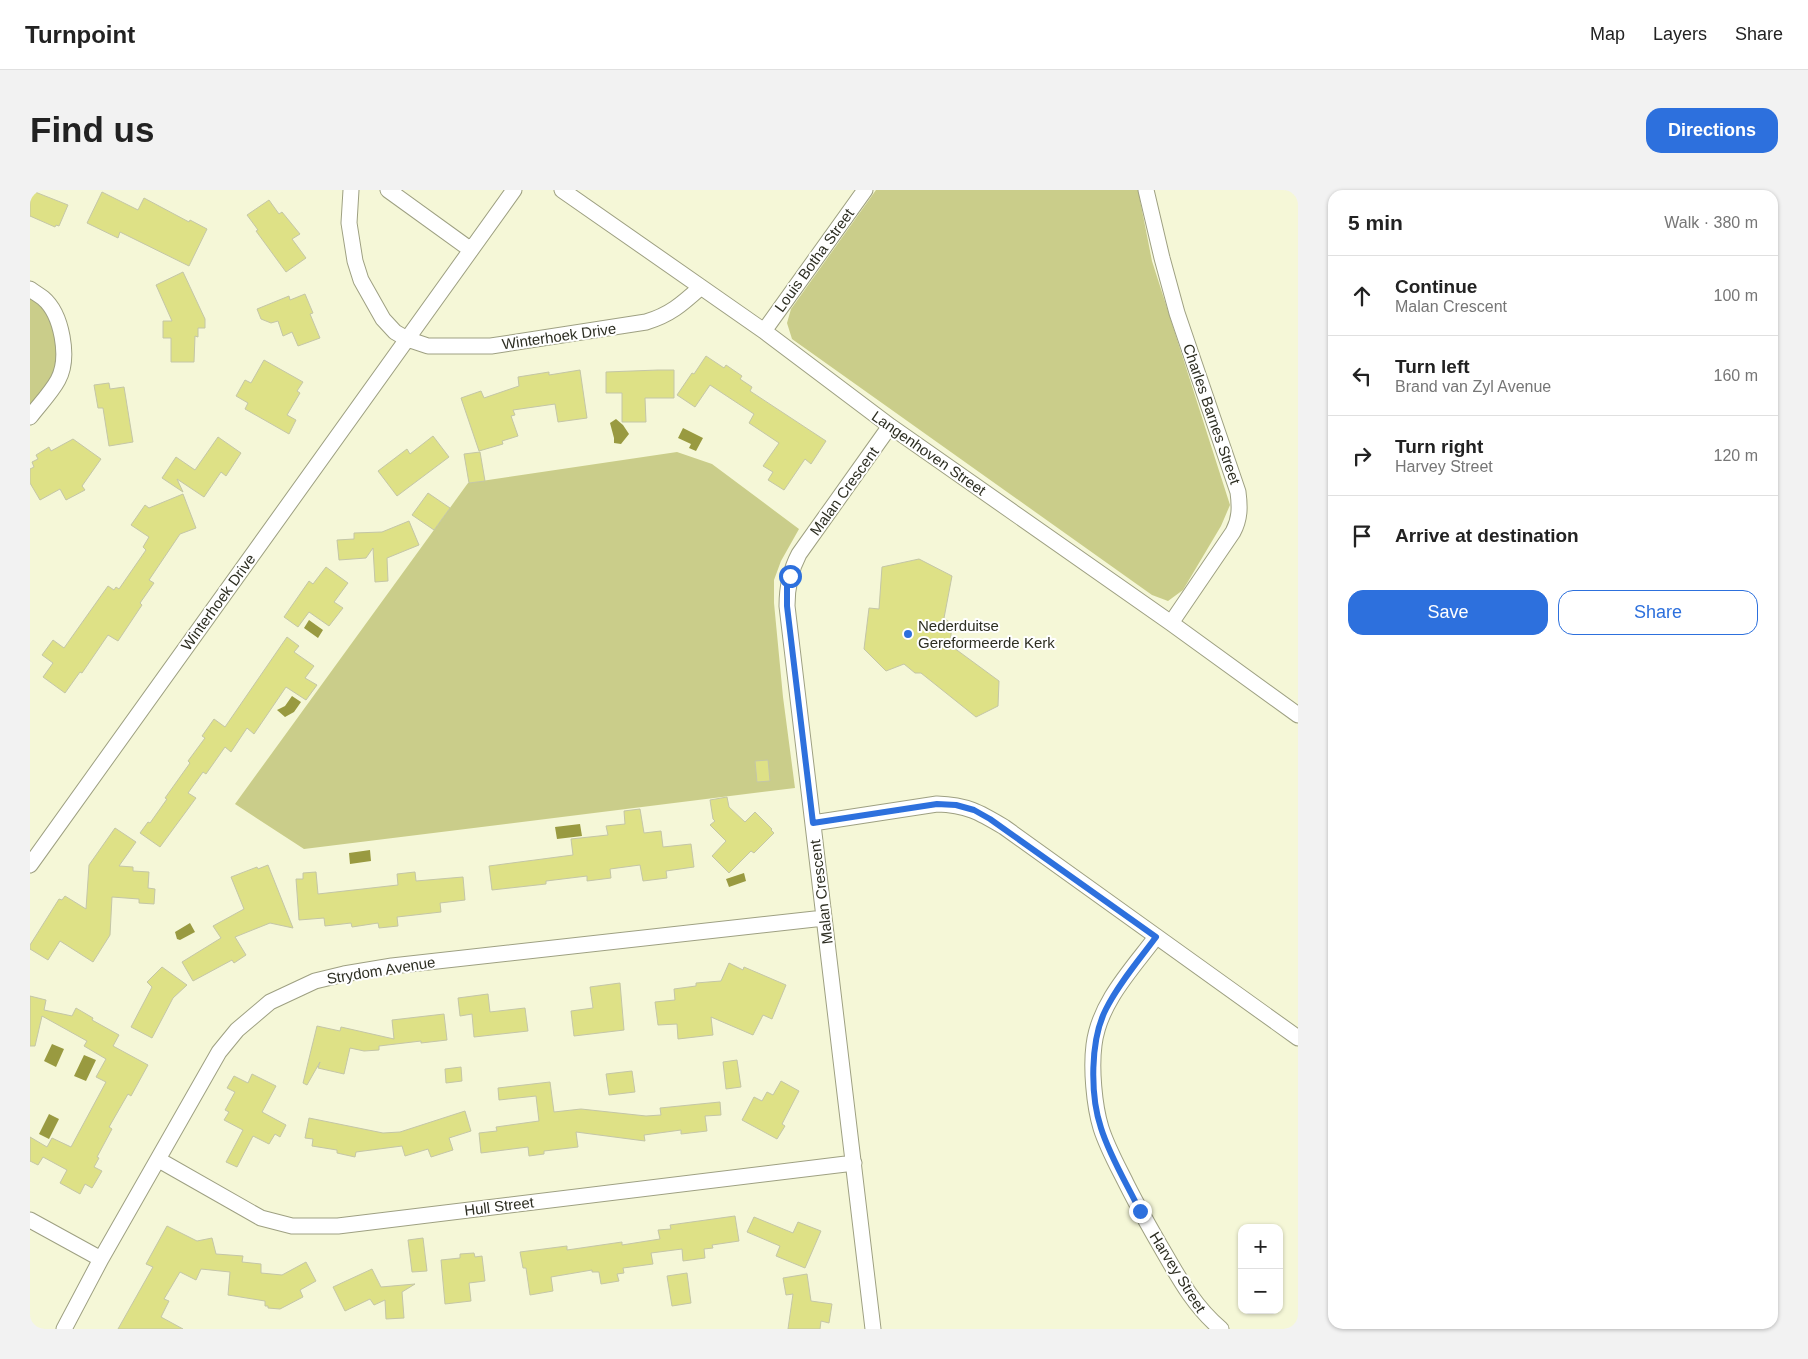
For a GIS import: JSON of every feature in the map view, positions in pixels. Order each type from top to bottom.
[{"type":"street","name":"Winterhoek Drive","points":[[352,190],[349,223],[355,261],[361,280],[383,319],[395,332],[407,339],[428,346],[491,346],[629,325],[660,318],[674,311],[700,287]]},
{"type":"street","points":[[388,190],[471,250]]},
{"type":"street","name":"Winterhoek Drive","points":[[30,865],[514,190]]},
{"type":"street","name":"Langenhoven Street","points":[[562,190],[764,331],[890,426],[1171,623],[1298,716]]},
{"type":"street","name":"Louis Botha Street","points":[[764,331],[865,190]]},
{"type":"street","name":"Charles Barnes Street","points":[[1146,190],[1177,313],[1238,492],[1240,505],[1239,522],[1171,623]]},
{"type":"street","points":[[30,289],[44,299],[61,329],[64,367],[58,380],[30,417]]},
{"type":"street","name":"Malan Crescent","points":[[873,1329],[787,606],[787,586],[799,554],[890,426]]},
{"type":"street","points":[[813,823],[937,804],[956,805],[974,810],[1004,827],[1298,1038]]},
{"type":"street","name":"Strydom Avenue","points":[[64,1329],[101,1259],[219,1052],[237,1030],[270,1002],[315,981],[392,966],[824,918]]},
{"type":"street","name":"Harvey Street","points":[[1156,937],[1117,990],[1105,1009],[1099,1026],[1094,1044],[1097,1108],[1105,1139],[1140,1211],[1190,1295],[1206,1316],[1221,1329]]},
{"type":"street","name":"Hull Street","points":[[159,1160],[261,1218],[292,1226],[312,1227],[854,1163]]},
{"type":"street","points":[[30,1220],[101,1259]]},
{"type":"green space","points":[[876,190],[1138,190],[1152,261],[1230,505],[1221,526],[1183,590],[1168,601],[1152,595],[792,339],[787,323],[791,309]]},
{"type":"green space","points":[[30,294],[57,314],[64,367],[30,413]]},
{"type":"green space","points":[[677,452],[712,464],[799,529],[781,561],[774,580],[774,603],[783,697],[795,788],[304,849],[235,804],[468,483]]},
{"type":"shaded area","points":[[616,419],[629,434],[621,444],[614,443],[610,423]]},
{"type":"shaded area","points":[[683,428],[703,438],[696,451],[689,448],[691,444],[678,438]]},
{"type":"shaded area","points":[[309,620],[323,630],[318,638],[304,628]]},
{"type":"shaded area","points":[[292,696],[301,702],[294,712],[285,717],[277,710],[285,706]]},
{"type":"shaded area","points":[[580,824],[582,836],[557,839],[555,827]]},
{"type":"shaded area","points":[[370,850],[371,861],[350,864],[349,853]]},
{"type":"shaded area","points":[[744,873],[746,881],[729,887],[726,879]]},
{"type":"shaded area","points":[[190,923],[195,932],[180,940],[177,939],[175,932]]},
{"type":"shaded area","points":[[52,1044],[64,1049],[56,1067],[44,1061]]},
{"type":"shaded area","points":[[84,1055],[96,1060],[86,1081],[74,1076]]},
{"type":"shaded area","points":[[49,1114],[59,1119],[49,1139],[39,1134]]},
{"type":"building","points":[[30,190],[68,205],[59,226],[56,225],[55,227],[30,216]]},
{"type":"building","points":[[102,192],[138,210],[144,198],[189,222],[190,220],[207,229],[189,266],[120,232],[118,238],[87,223]]},
{"type":"building","points":[[269,200],[279,214],[282,212],[300,234],[292,239],[306,258],[286,272],[256,231],[258,230],[247,215]]},
{"type":"building","points":[[183,272],[205,319],[205,328],[198,328],[198,337],[195,336],[194,362],[171,362],[171,338],[163,338],[163,321],[172,321],[156,285]]},
{"type":"building","points":[[305,294],[313,313],[310,314],[320,338],[298,346],[292,332],[283,336],[278,321],[271,323],[261,319],[257,309],[289,296],[290,300]]},
{"type":"building","points":[[706,356],[724,368],[726,365],[742,376],[740,379],[752,387],[750,391],[826,441],[811,464],[805,459],[784,490],[768,480],[773,472],[763,466],[779,443],[749,423],[754,414],[710,385],[695,407],[677,395]]},
{"type":"building","points":[[264,360],[303,382],[297,391],[300,393],[287,415],[296,420],[289,434],[245,409],[248,403],[236,396],[245,380],[251,383]]},
{"type":"building","points":[[580,370],[587,418],[558,422],[555,404],[513,410],[515,415],[511,416],[518,436],[502,441],[503,444],[479,451],[461,398],[481,391],[484,398],[519,386],[518,377]]},
{"type":"building","points":[[674,370],[674,398],[645,398],[646,422],[622,422],[622,393],[606,393],[606,372]]},
{"type":"building","points":[[109,383],[110,389],[124,387],[133,442],[109,446],[103,408],[98,408],[94,385]]},
{"type":"building","points":[[433,436],[449,457],[397,496],[378,471],[407,449],[410,454]]},
{"type":"building","points":[[218,437],[241,453],[226,476],[221,472],[204,497],[177,479],[183,492],[162,478],[176,457],[195,470]]},
{"type":"building","points":[[73,439],[101,459],[82,486],[85,490],[66,500],[60,489],[40,500],[30,483],[30,469],[34,467],[32,462],[38,459],[36,455],[49,447],[51,451]]},
{"type":"building","points":[[480,452],[485,481],[469,483],[464,454]]},
{"type":"building","points":[[428,493],[450,508],[434,530],[412,515]]},
{"type":"building","points":[[183,494],[196,528],[180,534],[149,580],[154,583],[118,641],[108,635],[82,673],[80,672],[65,693],[43,677],[53,663],[42,655],[53,640],[64,648],[108,586],[114,590],[116,587],[119,589],[146,550],[143,547],[149,537],[131,525],[145,505],[149,508]]},
{"type":"building","points":[[409,521],[419,545],[387,558],[388,581],[375,582],[373,548],[366,558],[339,560],[337,540],[354,539],[354,533],[382,532]]},
{"type":"building","name":"Nederduitse Gereformeerde Kerk","points":[[919,559],[952,576],[944,618],[952,624],[950,645],[999,681],[998,706],[976,717],[921,673],[915,673],[904,664],[886,671],[864,649],[869,608],[879,609],[882,567]]},
{"type":"building","points":[[326,567],[348,583],[334,602],[343,608],[329,626],[309,612],[298,627],[284,617],[309,581],[313,584]]},
{"type":"building","points":[[287,637],[299,646],[294,652],[314,666],[305,678],[317,685],[306,700],[286,687],[254,734],[247,728],[231,752],[225,747],[206,774],[203,772],[188,793],[196,798],[160,847],[140,833],[148,822],[150,823],[167,799],[165,798],[190,763],[188,761],[205,738],[202,736],[214,719],[225,727]]},
{"type":"building","points":[[768,760],[770,781],[757,782],[755,761]]},
{"type":"building","points":[[727,797],[729,807],[745,822],[755,812],[774,833],[754,853],[751,851],[729,873],[712,856],[726,841],[710,825],[715,821],[710,800]]},
{"type":"building","points":[[640,809],[644,833],[661,831],[663,847],[691,844],[694,867],[666,871],[667,878],[643,881],[640,865],[610,869],[611,878],[587,881],[587,876],[546,881],[546,884],[492,890],[489,866],[573,855],[571,839],[608,835],[606,826],[625,824],[624,811]]},
{"type":"building","points":[[115,828],[136,842],[119,866],[133,867],[133,871],[149,872],[148,888],[155,889],[154,904],[139,903],[139,899],[112,897],[110,935],[93,962],[60,941],[48,960],[30,949],[30,945],[59,899],[62,900],[65,896],[86,909],[89,865]]},
{"type":"building","points":[[268,865],[293,928],[270,923],[235,937],[246,955],[234,963],[232,960],[193,981],[182,962],[221,938],[213,926],[244,909],[231,877]]},
{"type":"building","points":[[316,872],[318,894],[398,885],[397,874],[415,872],[416,881],[463,877],[465,900],[440,903],[441,912],[397,917],[398,926],[379,928],[378,923],[352,927],[351,923],[325,926],[324,918],[299,920],[296,879],[303,879],[303,873]]},
{"type":"building","points":[[729,963],[743,970],[744,967],[786,985],[772,1019],[763,1015],[753,1035],[711,1017],[713,1035],[678,1039],[677,1024],[658,1025],[655,1002],[675,1000],[674,989],[696,986],[696,983],[721,981]]},
{"type":"building","points":[[162,967],[187,985],[173,998],[152,1038],[131,1027],[152,987],[147,982]]},
{"type":"building","points":[[620,983],[624,1030],[574,1036],[571,1011],[593,1008],[590,987]]},
{"type":"building","points":[[488,994],[490,1012],[525,1008],[528,1031],[474,1037],[472,1014],[460,1016],[458,998]]},
{"type":"building","points":[[30,996],[46,1000],[44,1010],[72,1016],[76,1008],[93,1018],[92,1020],[119,1035],[113,1046],[148,1065],[131,1096],[128,1094],[109,1127],[112,1129],[97,1157],[99,1158],[94,1167],[102,1171],[92,1188],[85,1184],[80,1194],[60,1183],[67,1170],[43,1157],[38,1165],[30,1161],[30,1137],[47,1147],[52,1138],[71,1147],[106,1082],[96,1077],[106,1059],[84,1046],[87,1041],[42,1016],[35,1046],[30,1046]]},
{"type":"building","points":[[444,1014],[447,1040],[379,1046],[379,1050],[364,1051],[350,1048],[344,1074],[318,1068],[320,1062],[307,1085],[303,1083],[317,1026],[340,1031],[341,1027],[394,1039],[392,1020]]},
{"type":"building","points":[[737,1060],[741,1087],[726,1089],[723,1062]]},
{"type":"building","points":[[461,1067],[462,1081],[446,1083],[445,1069]]},
{"type":"building","points":[[632,1071],[635,1092],[609,1095],[606,1074]]},
{"type":"building","points":[[252,1074],[276,1086],[262,1112],[286,1125],[280,1137],[275,1134],[269,1144],[253,1136],[237,1167],[226,1162],[243,1130],[224,1120],[229,1112],[225,1110],[235,1092],[227,1088],[234,1076],[248,1083]]},
{"type":"building","points":[[781,1081],[799,1091],[782,1124],[785,1126],[777,1139],[742,1120],[754,1097],[762,1101],[767,1092],[773,1095]]},
{"type":"building","points":[[550,1082],[554,1112],[581,1109],[646,1116],[661,1115],[660,1108],[720,1102],[721,1115],[705,1116],[707,1131],[681,1134],[681,1130],[644,1135],[645,1141],[576,1132],[578,1147],[544,1151],[544,1154],[529,1156],[528,1147],[481,1153],[479,1133],[497,1131],[496,1127],[539,1121],[536,1096],[499,1100],[498,1088]]},
{"type":"building","points":[[465,1111],[471,1131],[449,1138],[453,1150],[431,1157],[428,1149],[405,1156],[402,1146],[356,1152],[355,1157],[337,1153],[337,1150],[312,1146],[313,1139],[305,1138],[309,1118],[383,1133],[400,1132]]},
{"type":"building","points":[[735,1216],[739,1241],[712,1245],[713,1248],[704,1249],[705,1258],[683,1261],[682,1249],[651,1253],[653,1264],[623,1268],[624,1273],[617,1274],[619,1281],[601,1284],[599,1272],[592,1272],[592,1270],[551,1277],[553,1291],[530,1295],[526,1268],[523,1268],[520,1252],[567,1246],[567,1250],[622,1242],[622,1245],[660,1239],[658,1230],[671,1229],[670,1225]]},
{"type":"building","points":[[754,1217],[793,1233],[798,1222],[821,1231],[805,1268],[776,1256],[780,1246],[747,1232]]},
{"type":"building","points":[[167,1226],[197,1241],[212,1238],[216,1254],[243,1256],[242,1262],[261,1264],[261,1273],[282,1275],[306,1262],[316,1281],[300,1290],[303,1297],[280,1309],[268,1308],[268,1306],[265,1306],[265,1301],[228,1295],[230,1272],[201,1269],[196,1280],[180,1272],[164,1299],[169,1301],[161,1317],[183,1329],[118,1329],[153,1267],[146,1264]]},
{"type":"building","points":[[423,1238],[427,1271],[412,1272],[408,1240]]},
{"type":"building","points":[[474,1253],[475,1257],[482,1256],[485,1281],[469,1283],[471,1301],[445,1304],[441,1260],[460,1258],[460,1254]]},
{"type":"building","points":[[372,1269],[381,1287],[415,1284],[402,1292],[404,1318],[386,1319],[385,1300],[374,1305],[370,1299],[345,1311],[333,1287]]},
{"type":"building","points":[[687,1273],[691,1303],[672,1306],[667,1276]]},
{"type":"building","points":[[807,1274],[811,1301],[832,1304],[829,1323],[821,1321],[820,1329],[788,1329],[793,1294],[786,1295],[783,1278]]},
{"type":"place","name":"Nederduitse Gereformeerde Kerk","points":[[908,634]]},
{"type":"route","points":[[790,576],[787,586],[787,606],[813,823],[937,804],[956,805],[974,810],[1004,827],[1156,937],[1105,1009],[1094,1044],[1095,1086],[1100,1127],[1140,1211]]}]
